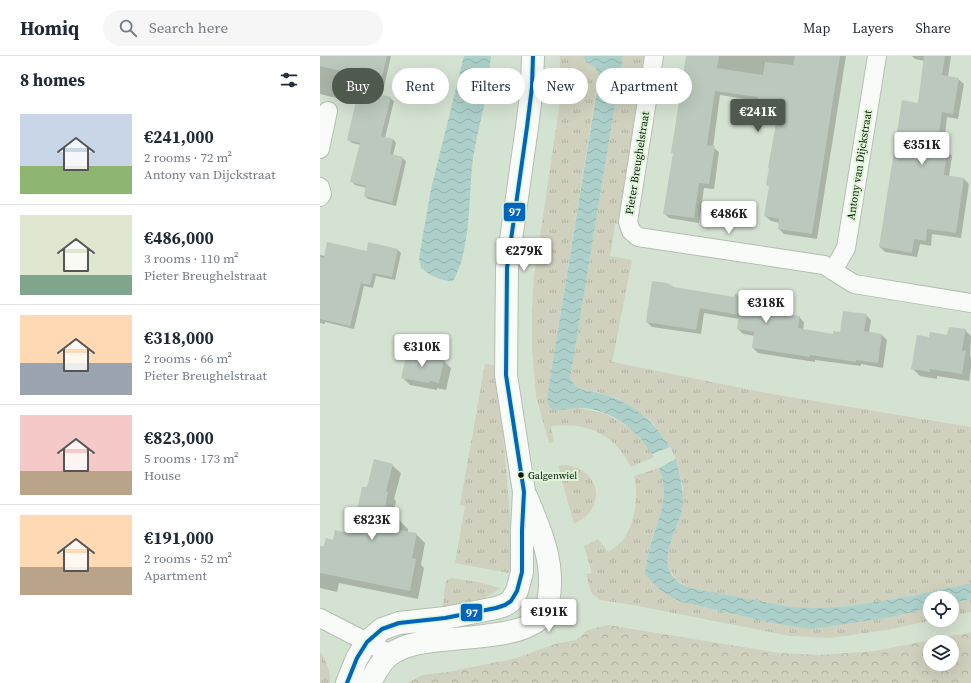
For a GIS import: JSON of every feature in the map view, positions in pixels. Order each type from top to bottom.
[{"type":"street","points":[[347,683],[357,658],[367,642],[378,632],[390,625],[479,612],[505,605],[512,601],[518,591],[522,572],[524,492],[506,375],[506,290],[507,268],[530,100],[533,56]]},
{"type":"street","name":"Pieter Breughelstraat","points":[[654,56],[628,222],[630,231],[638,237],[824,265],[854,284],[971,303]]},
{"type":"street","name":"Antony van Dijckstraat","points":[[833,271],[846,248],[877,56]]},
{"type":"street","points":[[320,149],[328,111]]},
{"type":"street","points":[[320,187],[322,194],[320,196]]},
{"type":"street","points":[[370,683],[383,661],[390,654],[418,643],[474,637],[516,630],[526,627],[540,619],[546,608],[550,592],[548,558],[538,526],[524,492]]},
{"type":"street","points":[[320,618],[390,654]]},
{"type":"green space","points":[[560,56],[583,56],[584,59],[596,69],[596,92],[547,401],[606,414],[635,431],[647,445],[654,457],[631,467],[617,446],[608,438],[588,429],[577,426],[551,426],[554,442],[549,443],[536,396],[532,349],[534,277],[559,104],[588,104],[588,68],[560,68]]},
{"type":"green space","points":[[623,56],[644,56],[642,68],[621,68]]},
{"type":"green space","points":[[615,104],[637,104],[618,224],[615,224],[610,256],[632,260],[612,362],[772,394],[971,427],[971,583],[935,591],[923,591],[923,594],[912,596],[849,606],[817,608],[792,607],[690,588],[676,580],[668,567],[667,558],[670,544],[678,525],[683,488],[676,459],[670,447],[652,422],[637,410],[617,398],[598,392],[579,389],[570,379]]},
{"type":"green space","points":[[485,364],[497,365],[513,551],[509,573],[455,563],[465,506],[460,505]]},
{"type":"green space","points":[[566,465],[587,474],[593,482],[596,491],[592,509],[585,517],[574,524],[558,466]]},
{"type":"green space","points":[[659,468],[662,476],[664,493],[663,506],[651,541],[647,560],[682,602],[767,622],[886,618],[923,610],[923,622],[887,630],[829,638],[790,636],[633,605],[600,600],[592,594],[586,574],[592,573],[584,546],[598,539],[608,552],[626,536],[635,511],[636,493],[634,476]]},
{"type":"green space","points":[[451,578],[478,582],[500,588],[479,600],[465,605],[442,609],[446,581]]},
{"type":"green space","points":[[971,599],[971,612],[959,615],[959,602]]},
{"type":"green space","points":[[608,625],[779,653],[820,655],[875,651],[923,642],[923,671],[959,671],[959,635],[956,635],[971,632],[971,683],[408,683],[422,675],[448,672],[517,658],[555,644],[576,640],[588,630]]},
{"type":"green space","points":[[320,651],[328,666],[330,683],[320,683]]},
{"type":"water","points":[[464,56],[491,56],[489,68],[461,68]]},
{"type":"water","points":[[583,56],[623,56],[621,68],[596,69]]},
{"type":"water","points":[[457,84],[457,104],[484,104],[473,158],[466,238],[459,268],[453,281],[436,278],[421,268],[419,258],[431,189]]},
{"type":"water","points":[[596,96],[596,104],[615,104],[570,379],[579,389],[608,396],[632,407],[652,423],[670,447],[652,454],[631,429],[612,416],[602,412],[580,408],[561,410],[550,408],[547,401]]},
{"type":"water","points":[[676,459],[682,489],[682,508],[670,545],[668,564],[670,572],[679,583],[690,588],[792,607],[817,608],[849,606],[923,594],[923,610],[886,618],[811,629],[767,622],[682,602],[671,597],[662,591],[645,574],[650,548],[663,505],[664,488],[659,468]]},
{"type":"water","points":[[971,583],[971,599],[959,602],[959,591],[935,591]]},
{"type":"building","points":[[320,56],[387,56],[384,69],[332,69],[320,66]]},
{"type":"building","points":[[686,56],[719,56],[717,68],[763,75],[765,62],[793,65],[795,56],[840,56],[812,234],[778,229],[779,219],[764,216],[769,186],[766,185],[768,168],[778,112],[756,109],[758,97],[715,91],[707,145],[715,146],[709,184],[699,183],[694,218],[663,214],[673,153],[671,153],[679,104],[692,104],[692,68],[684,68]]},
{"type":"building","points":[[924,56],[945,56],[942,75],[959,78],[953,114],[942,112],[937,149],[947,150],[944,175],[964,178],[956,233],[927,229],[926,241],[914,239],[912,253],[879,247],[902,100],[918,103]]},
{"type":"building","points":[[384,95],[391,97],[381,136],[393,139],[390,154],[403,157],[392,203],[364,196],[366,186],[350,182],[360,143],[347,140],[355,104],[384,104]]},
{"type":"building","points":[[327,242],[367,251],[368,242],[398,249],[392,277],[373,273],[370,285],[361,283],[350,326],[320,319],[320,257],[324,258]]},
{"type":"building","points":[[652,281],[667,283],[674,287],[734,297],[735,294],[757,297],[756,304],[775,307],[774,313],[800,316],[798,328],[833,334],[833,331],[840,332],[843,311],[867,314],[864,331],[882,334],[878,363],[856,360],[856,362],[810,355],[810,357],[752,348],[754,332],[737,329],[739,315],[700,308],[696,330],[646,322]]},
{"type":"building","points":[[949,327],[966,329],[962,350],[966,351],[962,374],[930,369],[930,372],[911,369],[917,335],[929,337],[930,332],[947,335]]},
{"type":"building","points":[[407,352],[444,360],[439,383],[430,381],[429,383],[401,378]]},
{"type":"building","points":[[374,459],[393,464],[386,491],[388,492],[383,517],[400,520],[398,530],[417,533],[412,558],[416,559],[410,591],[320,573],[320,546],[324,546],[326,538],[333,540],[335,530],[352,534],[362,487],[367,487]]},
{"type":"transit line","name":"97","points":[[347,683],[357,658],[367,642],[382,629],[399,623],[445,618],[496,608],[511,601],[517,591],[522,572],[524,492],[506,375],[507,268],[532,87],[533,56]]},
{"type":"place","name":"Galgenwiel","points":[[521,475]]}]
